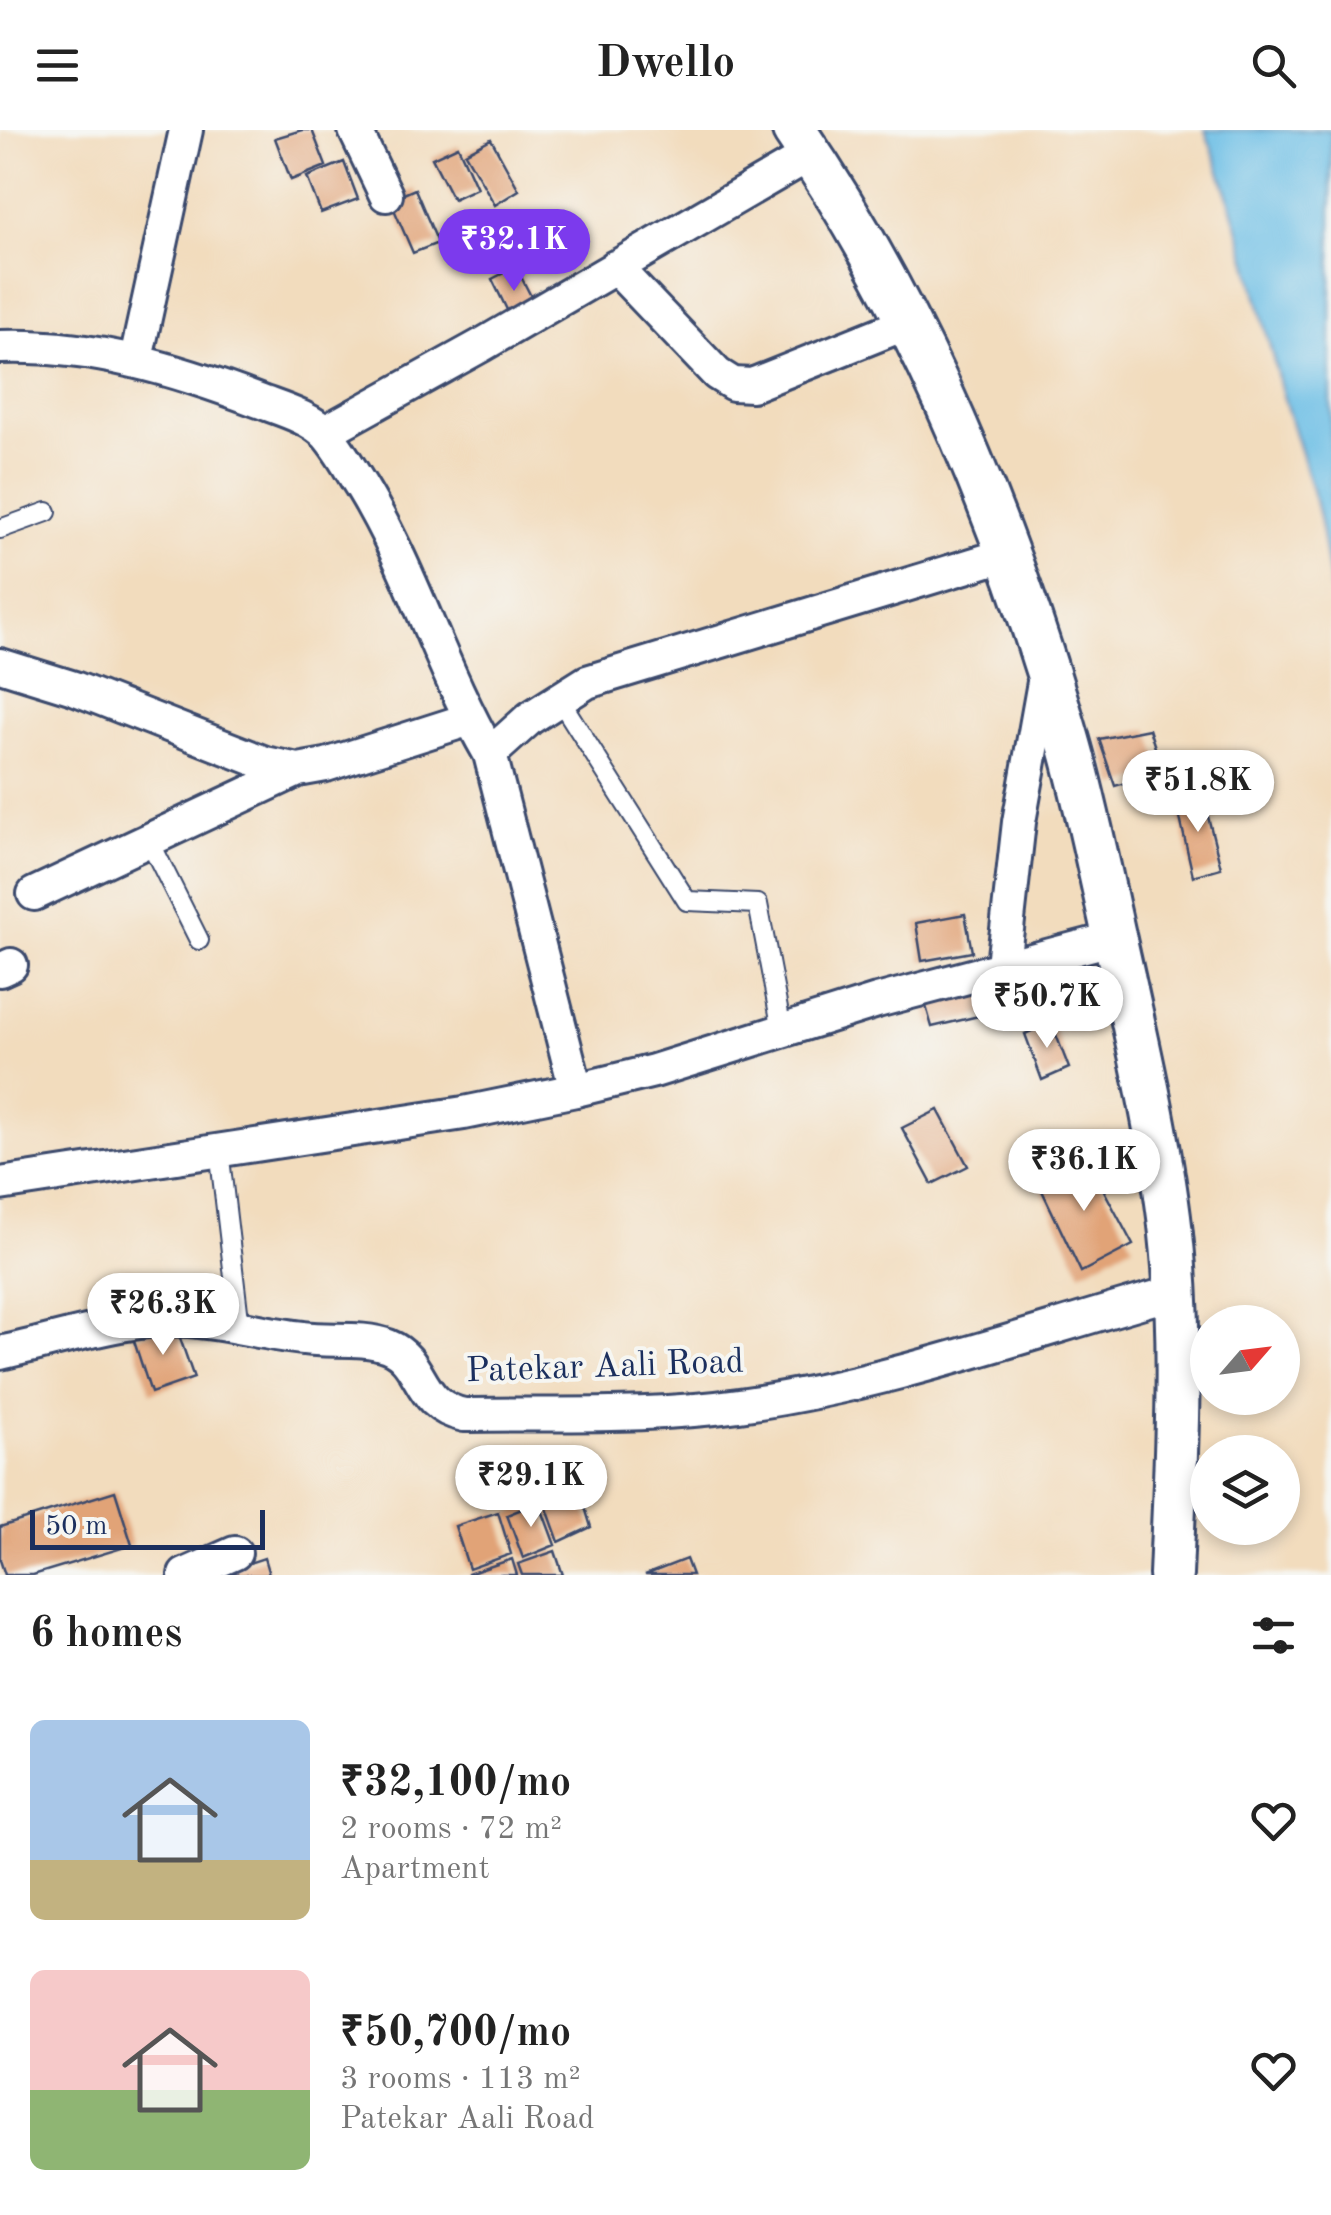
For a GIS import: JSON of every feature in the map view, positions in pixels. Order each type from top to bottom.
[{"type":"street","points":[[136,359],[186,130]]},
{"type":"street","points":[[355,130],[386,194]]},
{"type":"street","points":[[325,432],[615,267],[802,142],[907,323],[978,475],[1008,554],[1081,790],[1169,1218],[1178,1372],[1171,1575]]},
{"type":"street","points":[[615,267],[717,374],[733,384],[752,384],[907,323]]},
{"type":"street","points":[[0,347],[136,359],[282,410],[325,432],[370,502],[404,567],[470,719],[490,754],[576,1090]]},
{"type":"street","points":[[490,754],[558,697],[588,682],[1008,554]]},
{"type":"street","points":[[0,665],[74,688],[265,763],[298,770]]},
{"type":"street","points":[[1003,966],[1022,804],[1046,671]]},
{"type":"street","points":[[34,894],[298,770],[382,749],[470,719]]},
{"type":"street","points":[[0,1184],[464,1112],[576,1090],[654,1071],[1003,966],[1114,938]]},
{"type":"street","name":"Patekar Aali Road","points":[[0,1352],[150,1320],[188,1320],[388,1346],[408,1360],[430,1397],[445,1411],[464,1415],[683,1411],[740,1406],[828,1390],[1175,1292]]},
{"type":"street","points":[[185,1575],[235,1552]]},
{"type":"lane","points":[[0,529],[47,512]]},
{"type":"lane","points":[[558,697],[688,901],[758,904],[782,1030]]},
{"type":"lane","points":[[148,840],[199,940]]},
{"type":"lane","points":[[219,1150],[240,1328]]},
{"type":"water","points":[[1205,130],[1331,130],[1331,591],[1315,500],[1237,223]]},
{"type":"building","points":[[312,130],[326,166],[291,180],[275,138]]},
{"type":"building","points":[[491,139],[519,190],[495,205],[465,153]]},
{"type":"building","points":[[458,146],[477,188],[453,199],[432,158]]},
{"type":"building","points":[[344,162],[358,199],[321,213],[307,177]]},
{"type":"building","points":[[415,189],[438,243],[413,253],[390,200]]},
{"type":"building","points":[[516,267],[537,308],[513,322],[492,279]]},
{"type":"building","points":[[1149,729],[1163,772],[1115,786],[1099,739]]},
{"type":"building","points":[[1202,793],[1221,868],[1193,876],[1176,800]]},
{"type":"building","points":[[965,914],[972,952],[922,961],[916,923]]},
{"type":"building","points":[[995,973],[1004,1010],[932,1027],[922,992]]},
{"type":"building","points":[[1051,1022],[1069,1068],[1042,1080],[1025,1034]]},
{"type":"building","points":[[938,1110],[968,1166],[932,1184],[902,1128]]},
{"type":"building","points":[[1085,1155],[1133,1245],[1081,1272],[1037,1180]]},
{"type":"building","points":[[175,1324],[194,1378],[151,1393],[133,1338]]},
{"type":"building","points":[[579,1488],[591,1527],[559,1542],[545,1503]]},
{"type":"building","points":[[115,1491],[132,1545],[33,1575],[5,1575],[0,1560],[0,1527]]},
{"type":"building","points":[[539,1502],[555,1545],[523,1558],[507,1515]]},
{"type":"building","points":[[498,1512],[511,1554],[469,1569],[455,1526]]},
{"type":"building","points":[[555,1551],[563,1575],[522,1575],[518,1564]]},
{"type":"building","points":[[264,1558],[269,1575],[216,1575],[216,1574]]},
{"type":"building","points":[[512,1559],[517,1575],[468,1575],[468,1574]]},
{"type":"building","points":[[686,1559],[692,1575],[645,1575]]}]
